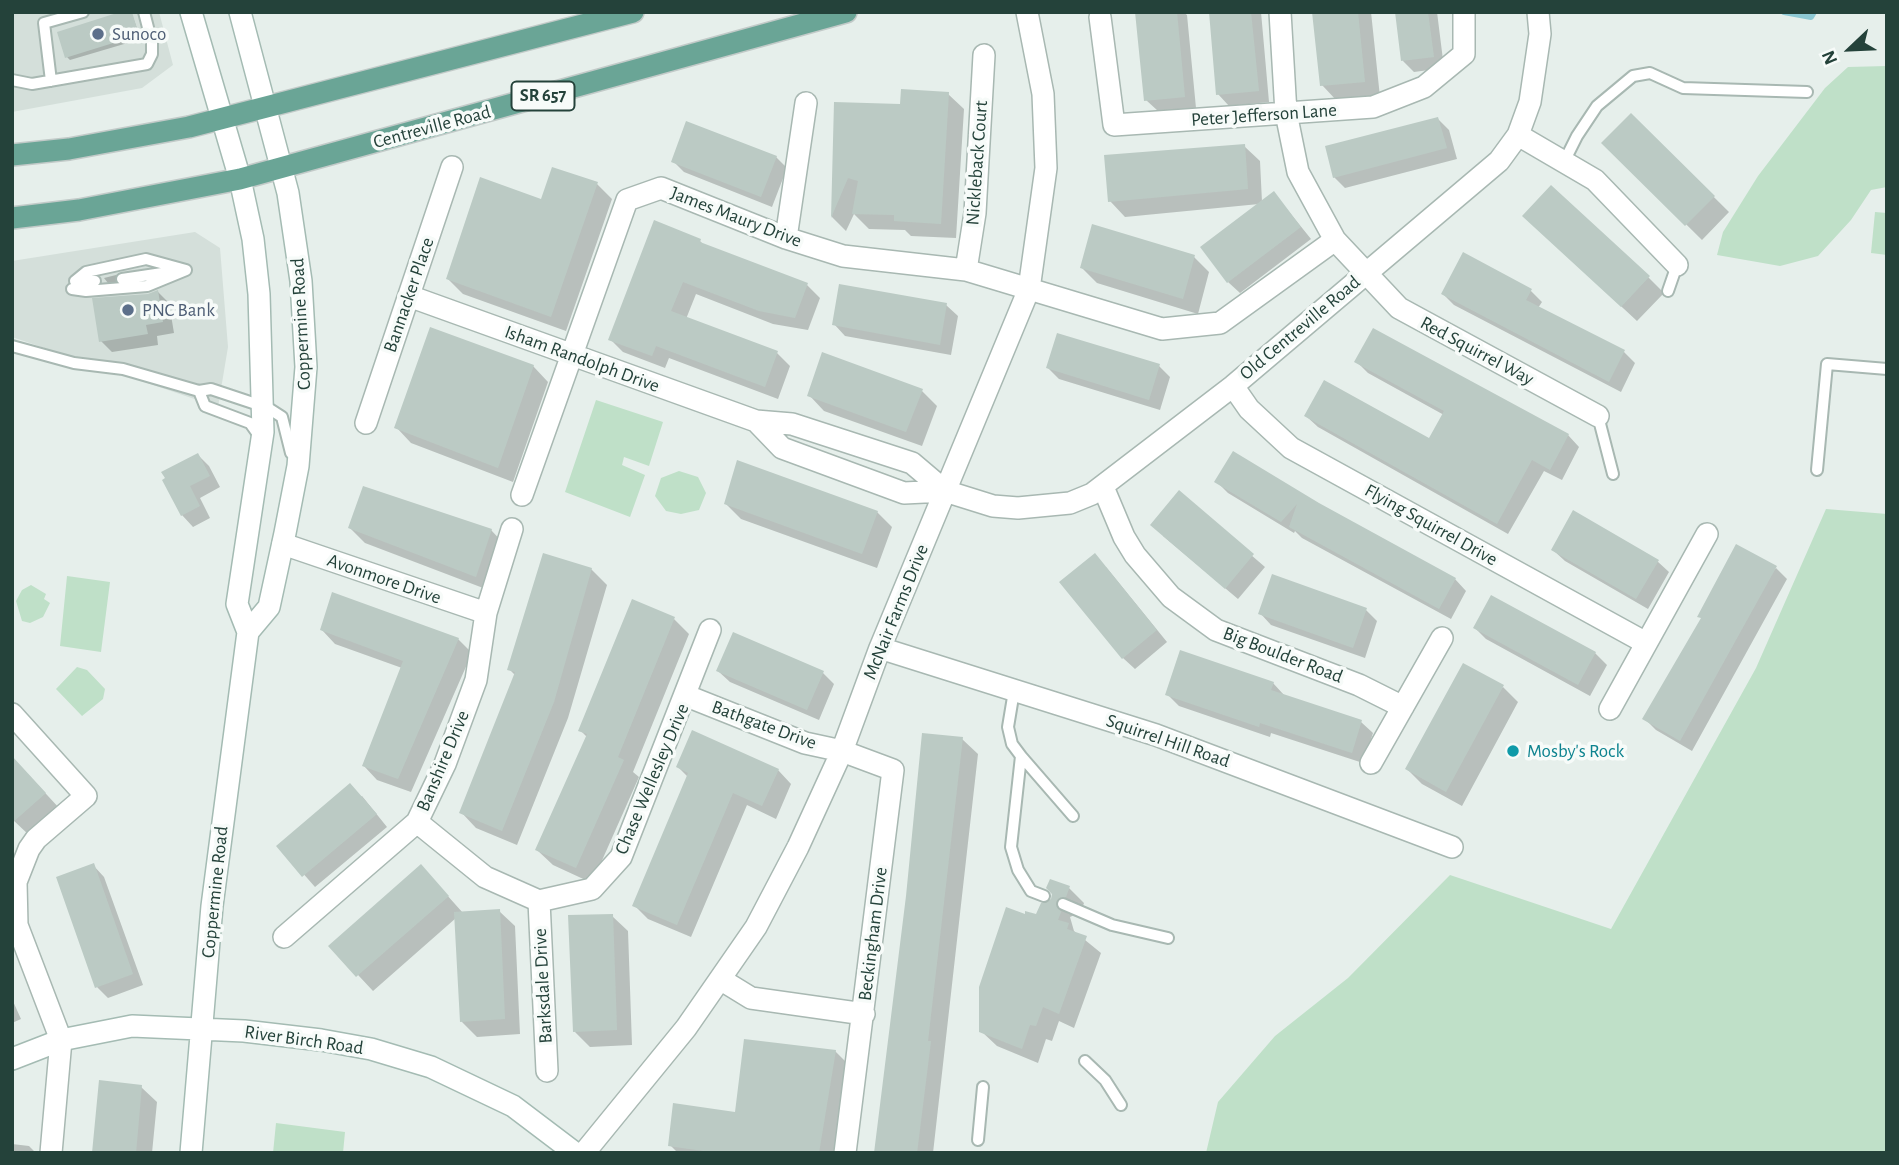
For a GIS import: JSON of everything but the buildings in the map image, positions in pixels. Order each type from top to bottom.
[{"type":"main road","points":[[12,155],[69,149],[222,118],[633,12]]},
{"type":"main road","name":"Centreville Road","points":[[12,218],[102,206],[240,179],[846,12]]},
{"type":"street","name":"Coppermine Road","points":[[191,12],[240,179],[253,239],[259,294],[263,407],[262,447],[237,604],[248,632],[212,906],[191,1153]]},
{"type":"street","name":"Coppermine Road","points":[[240,12],[283,168],[294,227],[304,324],[305,391],[294,488],[269,607],[248,632]]},
{"type":"street","name":"McNair Farms Drive","points":[[583,1153],[686,1028],[756,927],[798,847],[842,751],[880,648],[1029,289],[1046,168],[1043,94],[1027,12]]},
{"type":"street","name":"Red Squirrel Way","points":[[1280,12],[1286,113],[1298,172],[1335,240],[1399,308],[1598,416]]},
{"type":"street","name":"Peter Jefferson Lane","points":[[1100,17],[1114,125],[1373,107],[1424,87],[1464,54],[1464,12]]},
{"type":"street","name":"Old Centreville Road","points":[[944,491],[993,506],[1018,508],[1070,503],[1102,487],[1233,386],[1499,161],[1518,135],[1537,72],[1540,34],[1538,12]]},
{"type":"street","name":"Nickleback Court","points":[[966,271],[975,213],[984,55]]},
{"type":"street","points":[[786,239],[806,103]]},
{"type":"street","points":[[1518,135],[1595,180],[1678,265]]},
{"type":"street","name":"Bannacker Place","points":[[366,423],[452,167]]},
{"type":"street","name":"James Maury Drive","points":[[522,495],[627,200],[661,188],[786,239],[843,256],[966,271],[1162,329],[1220,323],[1335,240]]},
{"type":"street","name":"Isham Randolph Drive","points":[[409,296],[756,421],[792,424],[912,463],[944,491]]},
{"type":"street","name":"Flying Squirrel Drive","points":[[1233,386],[1249,409],[1291,448],[1646,643]]},
{"type":"street","name":"Isham Randolph Drive","points":[[756,421],[782,447],[904,493],[944,491]]},
{"type":"street","name":"Big Boulder Road","points":[[1102,487],[1135,555],[1171,597],[1216,630],[1359,685],[1403,707]]},
{"type":"street","name":"Banshire Drive","points":[[284,937],[417,822],[445,764],[476,680],[486,613],[512,529]]},
{"type":"street","points":[[1610,709],[1707,534]]},
{"type":"street","name":"Avonmore Drive","points":[[283,544],[486,613]]},
{"type":"street","name":"Chase Wellesley Drive","points":[[539,901],[592,889],[621,857],[687,696],[710,630]]},
{"type":"street","points":[[1371,763],[1442,638]]},
{"type":"street","name":"Squirrel Hill Road","points":[[880,648],[1156,735],[1452,847]]},
{"type":"street","name":"Bathgate Drive","points":[[687,696],[805,743],[842,751]]},
{"type":"street","points":[[12,714],[86,796],[36,839],[29,849],[16,882],[18,925],[61,1040],[51,1153]]},
{"type":"street","name":"Beckingham Drive","points":[[842,751],[893,770],[845,1153]]},
{"type":"street","points":[[417,822],[485,877],[539,901]]},
{"type":"street","name":"Barksdale Drive","points":[[539,901],[547,1071]]},
{"type":"street","points":[[720,979],[751,998],[864,1014]]},
{"type":"street","name":"River Birch Road","points":[[12,1059],[61,1040],[132,1026],[201,1028],[321,1040],[371,1049],[431,1067],[513,1106],[575,1153]]},
{"type":"lane","points":[[51,81],[44,23],[83,12]]},
{"type":"lane","points":[[12,80],[32,84],[146,64],[152,54],[152,43],[144,12]]},
{"type":"lane","points":[[1564,162],[1597,106],[1633,76],[1650,73],[1683,89],[1807,92]]},
{"type":"lane","points":[[74,285],[86,272],[146,259],[186,270]]},
{"type":"lane","points":[[1668,291],[1678,265]]},
{"type":"lane","points":[[122,279],[186,270]]},
{"type":"lane","points":[[74,285],[86,291],[147,286],[186,270]]},
{"type":"lane","points":[[74,285],[95,281]]},
{"type":"lane","points":[[12,345],[74,363],[123,369],[200,391],[211,389],[278,413],[284,422],[289,440],[294,488]]},
{"type":"lane","points":[[1817,470],[1827,364],[1887,369]]},
{"type":"lane","points":[[200,391],[205,405],[254,427],[262,447]]},
{"type":"lane","points":[[1598,416],[1613,474]]},
{"type":"lane","points":[[1014,691],[1008,727],[1012,744],[1073,816]]},
{"type":"lane","points":[[1021,755],[1011,847],[1018,870],[1031,891],[1044,896]]},
{"type":"lane","points":[[1063,904],[1112,925],[1168,938]]},
{"type":"lane","points":[[1085,1061],[1105,1080],[1121,1105]]},
{"type":"lane","points":[[978,1140],[983,1087]]},
{"type":"shaded area","points":[[12,12],[159,12],[173,65],[142,88],[12,112]]},
{"type":"shaded area","points":[[195,232],[220,248],[228,347],[218,407],[12,337],[12,261]]},
{"type":"green space","points":[[1887,66],[1887,187],[1871,190],[1851,220],[1818,256],[1780,266],[1717,255],[1723,232],[1758,176],[1825,88],[1848,67]]},
{"type":"green space","points":[[1875,212],[1887,213],[1887,255],[1871,253]]},
{"type":"green space","points":[[596,400],[663,422],[649,466],[624,457],[622,465],[645,475],[630,517],[565,492]]},
{"type":"green space","points":[[679,471],[698,477],[706,493],[699,510],[681,514],[666,511],[655,496],[661,478]]},
{"type":"green space","points":[[1826,509],[1887,514],[1887,1153],[1206,1153],[1218,1102],[1275,1036],[1348,978],[1450,875],[1611,929],[1756,668]]},
{"type":"green space","points":[[67,576],[110,582],[101,652],[60,646]]},
{"type":"green space","points":[[31,585],[46,594],[44,599],[50,603],[43,617],[30,623],[22,621],[16,601],[22,590]]},
{"type":"green space","points":[[77,667],[87,670],[105,689],[103,699],[82,716],[56,689]]},
{"type":"green space","points":[[276,1123],[345,1132],[343,1153],[273,1153]]},
{"type":"waterway","points":[[1784,12],[1811,17],[1814,12]]},
{"type":"place","name":"Sunoco","points":[[98,34]]},
{"type":"place","name":"PNC Bank","points":[[128,310]]},
{"type":"place","name":"Mosby's Rock","points":[[1513,751]]}]
